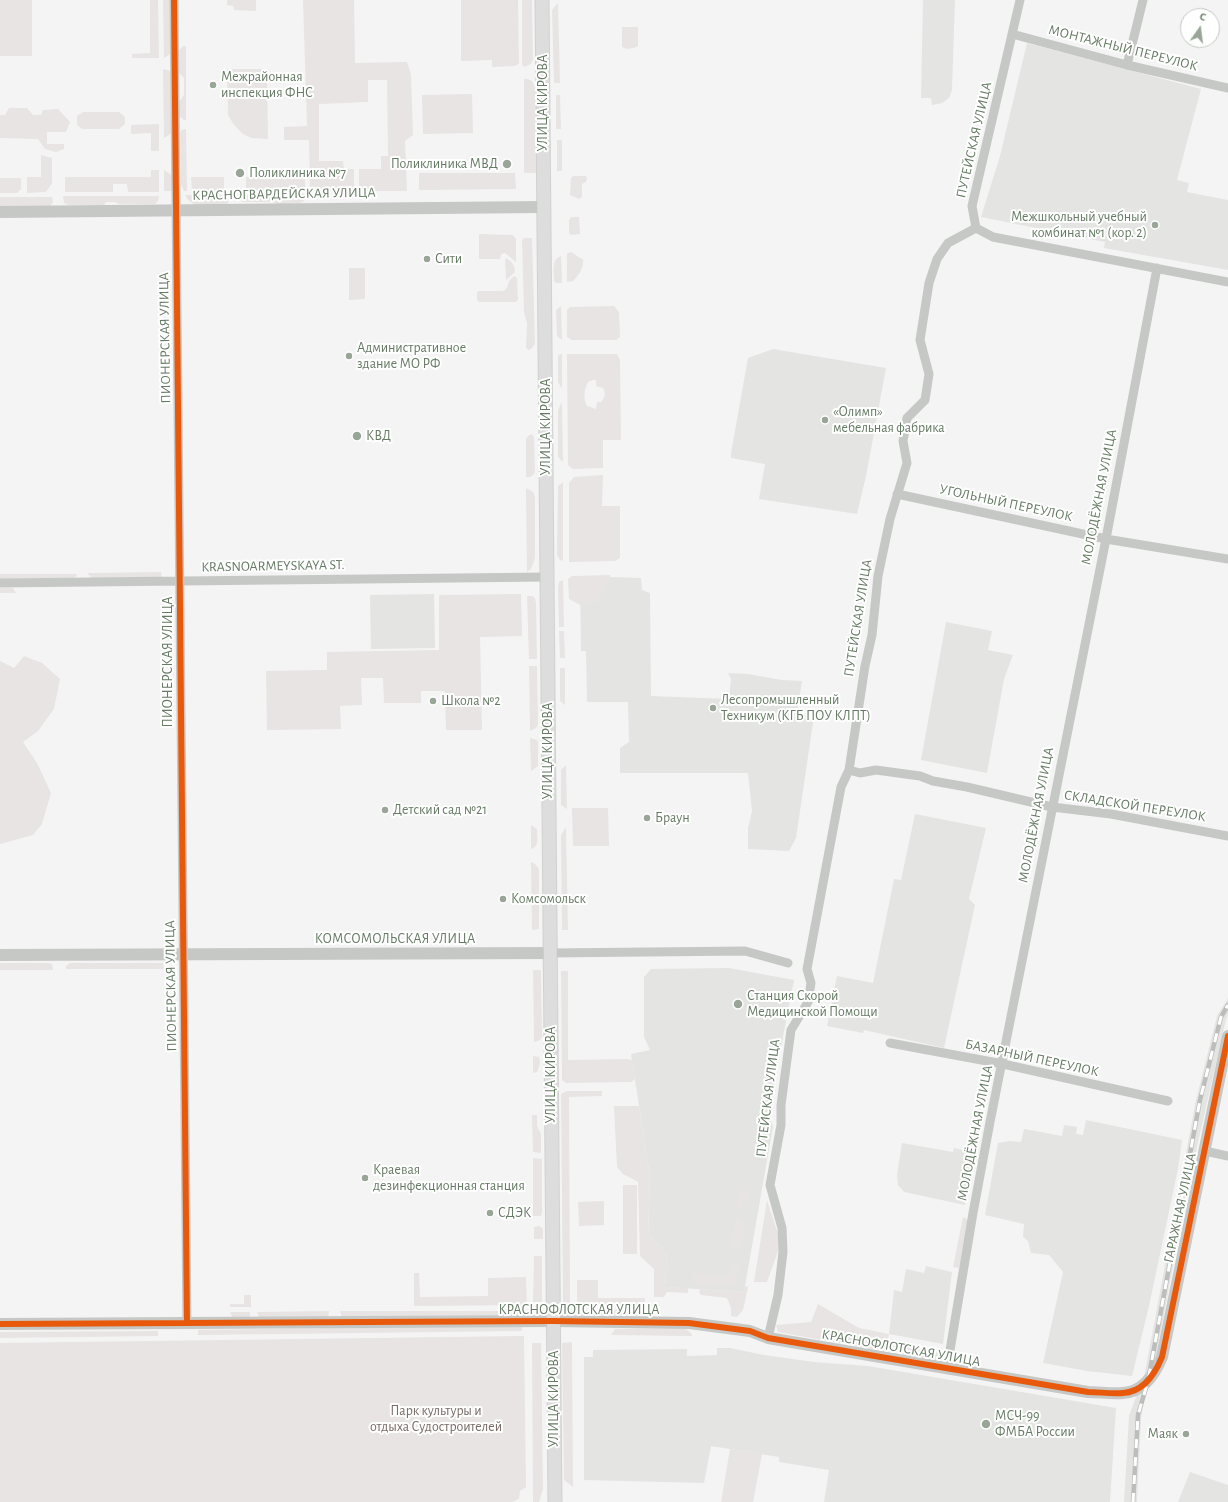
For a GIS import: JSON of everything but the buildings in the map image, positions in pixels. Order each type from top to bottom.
[{"type":"main road","name":"УЛИЦА КИРОВА","points":[[542,0],[555,1502]]},
{"type":"street","name":"ПИОНЕРСКАЯ УЛИЦА","points":[[174,0],[187,1323]]},
{"type":"street","name":"ПУТЕЙСКАЯ УЛИЦА","points":[[768,1338],[778,1295],[783,1252],[782,1228],[770,1185],[781,1125],[781,1105],[791,1030],[808,1002],[812,983],[807,969],[841,787],[849,770],[865,666],[872,634],[878,576],[890,518],[907,463],[903,441],[907,418],[925,400],[929,374],[920,340],[929,283],[937,259],[948,243],[976,228],[972,206],[1020,0]]},
{"type":"street","points":[[1127,65],[1143,0]]},
{"type":"street","name":"МОНТАЖНЫЙ ПЕРЕУЛОК","points":[[1012,34],[1127,65],[1228,88]]},
{"type":"street","name":"КРАСНОГВАРДЕЙСКАЯ УЛИЦА","points":[[0,212],[544,207]]},
{"type":"street","points":[[976,228],[993,237],[1228,282]]},
{"type":"street","name":"МОЛОДЁЖНАЯ УЛИЦА","points":[[947,1368],[973,1213],[1106,539],[1157,268]]},
{"type":"street","name":"УГОЛЬНЫЙ ПЕРЕУЛОК","points":[[897,494],[1106,539],[1228,559]]},
{"type":"street","name":"KRASNOARMEYSKAYA ST.","points":[[0,582],[547,577]]},
{"type":"street","name":"СКЛАДСКОЙ ПЕРЕУЛОК","points":[[849,770],[860,773],[876,770],[920,776],[934,781],[967,787],[1052,807],[1111,814],[1228,836]]},
{"type":"street","name":"КОМСОМОЛЬСКАЯ УЛИЦА","points":[[0,955],[550,953],[745,950],[780,959],[788,963]]},
{"type":"street","name":"ГАРАЖНАЯ УЛИЦА","points":[[1148,1381],[1157,1370],[1162,1357],[1228,1036]]},
{"type":"street","name":"БАЗАРНЫЙ ПЕРЕУЛОК","points":[[890,1043],[1003,1064],[1168,1101]]},
{"type":"street","points":[[1205,1151],[1228,1156]]},
{"type":"street","name":"КРАСНОФЛОТСКАЯ УЛИЦА","points":[[0,1324],[553,1321],[689,1323],[750,1331],[768,1338],[1088,1392],[1124,1394],[1137,1389],[1148,1381]]},
{"type":"shaded area","points":[[923,0],[955,0],[952,90],[949,98],[942,103],[932,105],[931,98],[921,98]]},
{"type":"shaded area","points":[[1027,43],[1201,89],[1177,180],[1189,183],[1187,192],[1228,200],[1228,270],[1104,248],[1105,242],[981,217],[1000,156]]},
{"type":"shaded area","name":"«Олимп» мебельная фабрика","points":[[773,349],[886,368],[866,476],[857,514],[759,499],[765,464],[731,458],[748,358]]},
{"type":"shaded area","name":"Лесопромышленный Техникум (КГБ ПОУ КЛПТ)","points":[[580,576],[641,578],[642,590],[650,593],[651,696],[729,699],[731,679],[728,673],[802,681],[797,714],[814,716],[796,838],[789,851],[748,849],[748,828],[752,811],[748,773],[620,773],[620,748],[629,742],[628,702],[587,702],[586,651],[581,651]]},
{"type":"shaded area","points":[[434,594],[435,648],[371,649],[370,595]]},
{"type":"shaded area","points":[[946,622],[992,631],[988,650],[1013,655],[1004,679],[987,773],[921,760]]},
{"type":"shaded area","points":[[915,814],[986,828],[969,899],[975,905],[944,1048],[864,1030],[863,1033],[827,1026],[837,976],[873,983],[894,879],[901,880]]},
{"type":"shaded area","points":[[729,968],[794,980],[768,1114],[773,1126],[744,1292],[665,1287],[667,1255],[648,1234],[650,1177],[631,1054],[650,1050],[644,1037],[644,977],[651,969]]},
{"type":"shaded area","points":[[1228,998],[1228,1015],[1187,1191],[1154,1368],[1144,1401],[1141,1419],[1137,1502],[1124,1502],[1129,1416],[1145,1372],[1196,1100],[1217,1016]]},
{"type":"shaded area","points":[[1086,1120],[1182,1140],[1178,1169],[1149,1306],[1132,1376],[1087,1371],[1043,1363],[1063,1272],[1049,1255],[1031,1253],[1028,1241],[1023,1237],[1024,1224],[985,1215],[998,1143],[1010,1141],[1021,1142],[1024,1129],[1062,1136],[1064,1125],[1077,1127],[1076,1134],[1083,1135]]},
{"type":"shaded area","points":[[902,1143],[953,1152],[954,1148],[976,1153],[965,1205],[904,1192],[898,1185],[897,1175]]},
{"type":"shaded area","points":[[926,1266],[952,1272],[943,1344],[889,1334],[894,1290],[902,1292],[906,1269],[924,1273]]},
{"type":"shaded area","points":[[717,1348],[730,1348],[764,1355],[814,1362],[868,1366],[1116,1408],[1110,1502],[824,1502],[829,1470],[779,1462],[779,1457],[711,1446],[704,1483],[584,1480],[584,1357],[593,1357],[593,1350],[687,1349],[687,1356],[717,1355]]},
{"type":"shaded area","points":[[1190,1472],[1228,1485],[1228,1502],[1178,1502]]},
{"type":"green space","points":[[0,0],[32,0],[32,56],[0,56]]},
{"type":"green space","points":[[150,0],[158,0],[159,58],[132,58],[132,54],[150,53]]},
{"type":"green space","points":[[163,0],[171,0],[171,51],[169,55],[164,58]]},
{"type":"green space","points":[[227,0],[256,0],[256,11],[234,10],[233,6],[227,5]]},
{"type":"green space","points":[[303,0],[354,0],[355,63],[407,62],[411,74],[413,135],[405,141],[407,191],[359,191],[359,169],[381,169],[381,156],[388,156],[387,80],[368,80],[368,102],[319,104],[319,161],[343,161],[344,169],[354,169],[354,191],[318,191],[310,187],[309,140],[284,140],[284,127],[307,126]]},
{"type":"green space","points":[[461,0],[518,0],[519,64],[514,66],[492,67],[492,60],[461,61]]},
{"type":"green space","points":[[522,0],[532,0],[533,59],[531,64],[524,67],[522,64]]},
{"type":"green space","points":[[558,3],[560,83],[554,83],[552,10]]},
{"type":"green space","points":[[622,27],[638,27],[638,46],[630,49],[622,47]]},
{"type":"green space","points":[[183,46],[186,46],[186,120],[179,116],[179,102],[184,95],[184,78],[179,73],[179,50]]},
{"type":"green space","points":[[163,69],[171,71],[172,133],[164,138]]},
{"type":"green space","points":[[227,69],[267,69],[268,139],[251,138],[243,134],[234,125],[228,115]]},
{"type":"green space","points":[[524,79],[529,79],[532,81],[535,89],[536,173],[524,173]]},
{"type":"green space","points":[[472,94],[473,133],[423,134],[422,95]]},
{"type":"green space","points":[[556,95],[560,95],[561,129],[556,129]]},
{"type":"green space","points":[[9,108],[27,108],[33,115],[41,115],[43,110],[58,109],[70,122],[66,132],[47,132],[47,144],[64,144],[64,149],[56,152],[45,149],[38,139],[0,138],[0,115],[5,115]]},
{"type":"green space","points":[[83,112],[119,112],[125,117],[125,124],[119,129],[82,129],[77,125],[77,116]]},
{"type":"green space","points":[[159,124],[159,151],[151,151],[151,133],[131,134],[131,125]]},
{"type":"green space","points":[[186,129],[187,191],[184,191],[181,185],[180,134],[181,130]]},
{"type":"green space","points":[[557,140],[562,140],[562,171],[557,171]]},
{"type":"green space","points":[[41,155],[52,158],[52,183],[46,192],[27,193],[27,177],[41,177]]},
{"type":"green space","points":[[151,170],[159,170],[159,192],[128,192],[127,184],[113,184],[113,192],[65,192],[65,177],[151,177]]},
{"type":"green space","points":[[164,170],[173,176],[173,188],[171,191],[164,191]]},
{"type":"green space","points":[[419,173],[515,173],[516,189],[419,190]]},
{"type":"green space","points":[[573,176],[586,176],[587,179],[586,182],[582,184],[582,197],[579,199],[570,195],[571,178]]},
{"type":"green space","points":[[191,177],[224,177],[224,191],[192,191]]},
{"type":"green space","points":[[246,177],[305,177],[305,191],[246,191]]},
{"type":"green space","points":[[0,178],[21,178],[21,189],[17,193],[0,193]]},
{"type":"green space","points":[[305,194],[304,201],[300,203],[277,204],[272,202],[242,202],[241,195]]},
{"type":"green space","points":[[185,195],[228,195],[228,205],[195,205],[188,200]]},
{"type":"green space","points":[[63,196],[159,196],[158,201],[155,204],[119,204],[115,202],[106,202],[104,205],[68,205],[64,203]]},
{"type":"green space","points":[[0,197],[52,197],[53,202],[50,206],[0,206]]},
{"type":"green space","points":[[571,217],[579,217],[580,234],[571,235],[569,233],[569,220]]},
{"type":"green space","points":[[479,234],[513,235],[516,239],[516,262],[505,253],[501,254],[500,259],[479,259]]},
{"type":"green space","points":[[524,238],[532,238],[535,344],[528,350],[526,347],[527,323],[524,312],[522,240]]},
{"type":"green space","points":[[570,252],[583,259],[583,262],[581,271],[573,281],[567,282],[567,254]]},
{"type":"green space","points":[[561,256],[562,283],[556,283],[554,281],[554,263]]},
{"type":"green space","points":[[506,258],[513,264],[515,272],[506,280],[505,260]]},
{"type":"green space","points":[[349,268],[365,268],[365,299],[349,300]]},
{"type":"green space","points":[[514,276],[517,278],[518,299],[516,302],[479,302],[477,300],[478,291],[503,291],[507,288],[509,281]]},
{"type":"green space","points":[[561,306],[562,340],[557,336],[556,310]]},
{"type":"green space","points":[[614,306],[619,312],[620,337],[616,340],[572,340],[567,337],[567,310],[570,307]]},
{"type":"green space","points":[[562,354],[562,389],[558,382],[558,356]]},
{"type":"green space","points":[[567,354],[617,354],[620,360],[621,440],[603,440],[603,468],[573,469],[568,465]],"holes":[[[596,380],[596,386],[603,388],[605,393],[601,402],[597,402],[596,409],[587,406],[584,394],[588,382]]]},
{"type":"green space","points":[[562,402],[563,462],[558,457],[558,410]]},
{"type":"green space","points":[[532,434],[534,437],[535,472],[533,475],[526,477],[526,439]]},
{"type":"green space","points":[[603,475],[602,506],[620,506],[620,558],[615,561],[569,562],[569,483],[574,477]]},
{"type":"green space","points":[[563,482],[563,561],[560,560],[557,555],[558,486]]},
{"type":"green space","points":[[526,488],[533,492],[535,497],[535,558],[531,569],[527,572]]},
{"type":"green space","points":[[161,572],[162,578],[92,578],[87,573]]},
{"type":"green space","points":[[0,574],[77,574],[76,577],[73,578],[0,579]]},
{"type":"green space","points":[[610,575],[609,583],[604,587],[599,602],[586,602],[586,605],[580,605],[569,599],[568,579],[572,576]]},
{"type":"green space","points":[[563,580],[564,627],[559,627],[558,587],[559,582]]},
{"type":"green space","points":[[0,588],[13,588],[16,593],[0,593]]},
{"type":"green space","points":[[521,594],[522,636],[480,637],[482,730],[446,730],[445,691],[421,691],[421,703],[384,703],[383,678],[361,678],[362,705],[340,706],[341,729],[267,730],[266,671],[327,670],[327,652],[439,650],[439,595]]},
{"type":"green space","points":[[527,596],[532,596],[535,598],[536,603],[537,659],[529,659]]},
{"type":"green space","points":[[559,631],[564,631],[565,658],[560,658]]},
{"type":"green space","points":[[24,656],[42,663],[60,679],[54,709],[38,731],[23,742],[37,763],[51,793],[42,824],[33,835],[0,844],[0,661],[14,668]]},
{"type":"green space","points":[[529,666],[537,666],[538,725],[530,731]]},
{"type":"green space","points":[[560,668],[565,668],[565,705],[560,701]]},
{"type":"green space","points":[[530,738],[537,740],[538,743],[538,766],[531,771]]},
{"type":"green space","points":[[566,765],[567,809],[561,805],[561,770]]},
{"type":"green space","points":[[572,808],[608,808],[609,846],[573,846]]},
{"type":"green space","points":[[531,825],[537,829],[537,844],[531,849]]},
{"type":"green space","points":[[566,827],[568,930],[562,930],[561,835]]},
{"type":"green space","points":[[531,862],[539,869],[539,929],[532,930]]},
{"type":"green space","points":[[0,963],[48,963],[52,964],[53,970],[0,970]]},
{"type":"green space","points":[[70,963],[163,963],[164,969],[66,969],[66,966]]},
{"type":"green space","points":[[533,970],[541,970],[542,1037],[540,1040],[534,1042]]},
{"type":"green space","points":[[561,971],[568,971],[568,1060],[632,1060],[635,1079],[631,1082],[566,1083],[562,1080]]},
{"type":"green space","points":[[533,1056],[539,1057],[540,1065],[537,1072],[533,1073]]},
{"type":"green space","points":[[567,1091],[602,1091],[602,1096],[569,1097],[570,1303],[563,1303],[561,1094]]},
{"type":"green space","points":[[614,1106],[639,1106],[650,1177],[648,1234],[667,1255],[665,1287],[688,1288],[688,1293],[667,1292],[664,1297],[654,1297],[654,1269],[640,1256],[638,1182],[623,1174],[617,1167]]},
{"type":"green space","points":[[532,1115],[537,1115],[537,1126],[541,1134],[541,1153],[533,1152]]},
{"type":"green space","points":[[533,1158],[542,1159],[541,1216],[533,1216]]},
{"type":"green space","points":[[623,1185],[637,1185],[637,1254],[623,1254]]},
{"type":"green space","points":[[740,1187],[746,1190],[749,1198],[745,1205],[736,1209]]},
{"type":"green space","points":[[767,1200],[781,1243],[767,1282],[754,1282]]},
{"type":"green space","points":[[604,1201],[604,1225],[579,1226],[578,1202]]},
{"type":"green space","points":[[735,1217],[742,1222],[745,1230],[740,1247],[736,1250],[731,1250]]},
{"type":"green space","points":[[963,1217],[968,1220],[959,1268],[953,1267]]},
{"type":"green space","points":[[540,1226],[543,1229],[543,1239],[534,1239],[534,1227]]},
{"type":"green space","points":[[534,1256],[542,1256],[542,1302],[533,1302]]},
{"type":"green space","points":[[731,1260],[735,1261],[739,1268],[734,1284],[695,1284],[692,1273],[729,1277]]},
{"type":"green space","points":[[414,1273],[419,1273],[420,1297],[488,1296],[488,1278],[526,1277],[527,1305],[414,1306]]},
{"type":"green space","points":[[577,1280],[598,1280],[598,1298],[645,1298],[645,1305],[577,1304]]},
{"type":"green space","points":[[745,1286],[748,1287],[743,1310],[737,1317],[731,1316],[731,1308],[727,1298],[701,1295],[699,1292],[700,1289],[744,1292]]},
{"type":"green space","points":[[244,1295],[251,1295],[251,1307],[230,1307],[230,1304],[244,1304]]},
{"type":"green space","points":[[818,1304],[859,1328],[889,1334],[885,1344],[882,1348],[876,1350],[778,1332],[776,1325],[811,1322]]},
{"type":"green space","points":[[577,1310],[645,1310],[643,1315],[640,1316],[577,1315]]},
{"type":"green space","points":[[329,1311],[328,1318],[259,1317],[257,1312]]},
{"type":"green space","points":[[340,1311],[522,1311],[522,1318],[342,1318]]},
{"type":"green space","points":[[230,1312],[250,1312],[250,1317],[233,1319]]},
{"type":"green space","points":[[522,1325],[522,1331],[198,1335],[198,1330]]},
{"type":"green space","points":[[683,1328],[690,1332],[692,1336],[611,1335],[615,1329]]},
{"type":"green space","points":[[158,1331],[158,1336],[0,1338],[0,1332]]},
{"type":"green space","name":"Парк культуры и отдыха Судостроителей","points":[[524,1336],[526,1487],[520,1491],[519,1499],[512,1502],[0,1502],[0,1343]]},
{"type":"green space","points":[[572,1342],[573,1487],[564,1480],[562,1343]]},
{"type":"green space","points":[[532,1343],[541,1343],[543,1489],[539,1502],[533,1502]]},
{"type":"green space","points":[[895,1345],[919,1349],[918,1357],[907,1356],[901,1353],[896,1349]]},
{"type":"green space","points":[[923,1350],[941,1353],[940,1362],[921,1358]]},
{"type":"green space","points":[[730,1449],[762,1454],[753,1502],[721,1502]]},
{"type":"railway","points":[[1133,1502],[1138,1415],[1148,1381],[1200,1100],[1221,1017],[1228,1005]]},
{"type":"cycle path","points":[[174,0],[187,1323]]},
{"type":"cycle path","points":[[0,1324],[553,1321],[689,1323],[750,1331],[768,1338],[1088,1392],[1130,1392],[1142,1386],[1152,1376],[1162,1357],[1228,1036]]},
{"type":"place","name":"Межрайонная инспекция ФНС","points":[[213,85]]},
{"type":"place","name":"Поликлиника МВД","points":[[507,164]]},
{"type":"place","name":"Поликлиника №7","points":[[240,173]]},
{"type":"place","name":"Межшкольный учебный комбинат №1 (кор. 2)","points":[[1155,225]]},
{"type":"place","name":"Сити","points":[[427,259]]},
{"type":"place","name":"Административное здание МО РФ","points":[[349,356]]},
{"type":"place","name":"«Олимп» мебельная фабрика","points":[[825,420]]},
{"type":"place","name":"КВД","points":[[357,436]]},
{"type":"place","name":"Школа №2","points":[[433,701]]},
{"type":"place","name":"Лесопромышленный Техникум (КГБ ПОУ КЛПТ)","points":[[713,708]]},
{"type":"place","name":"Детский сад №21","points":[[385,810]]},
{"type":"place","name":"Браун","points":[[647,818]]},
{"type":"place","name":"Комсомольск","points":[[503,899]]},
{"type":"place","name":"Станция Скорой Медицинской Помощи","points":[[738,1004]]},
{"type":"place","name":"Краевая дезинфекционная станция","points":[[365,1178]]},
{"type":"place","name":"СДЭК","points":[[490,1213]]},
{"type":"place","name":"МСЧ-99 ФМБА России","points":[[986,1424]]},
{"type":"place","name":"Маяк","points":[[1186,1434]]}]
